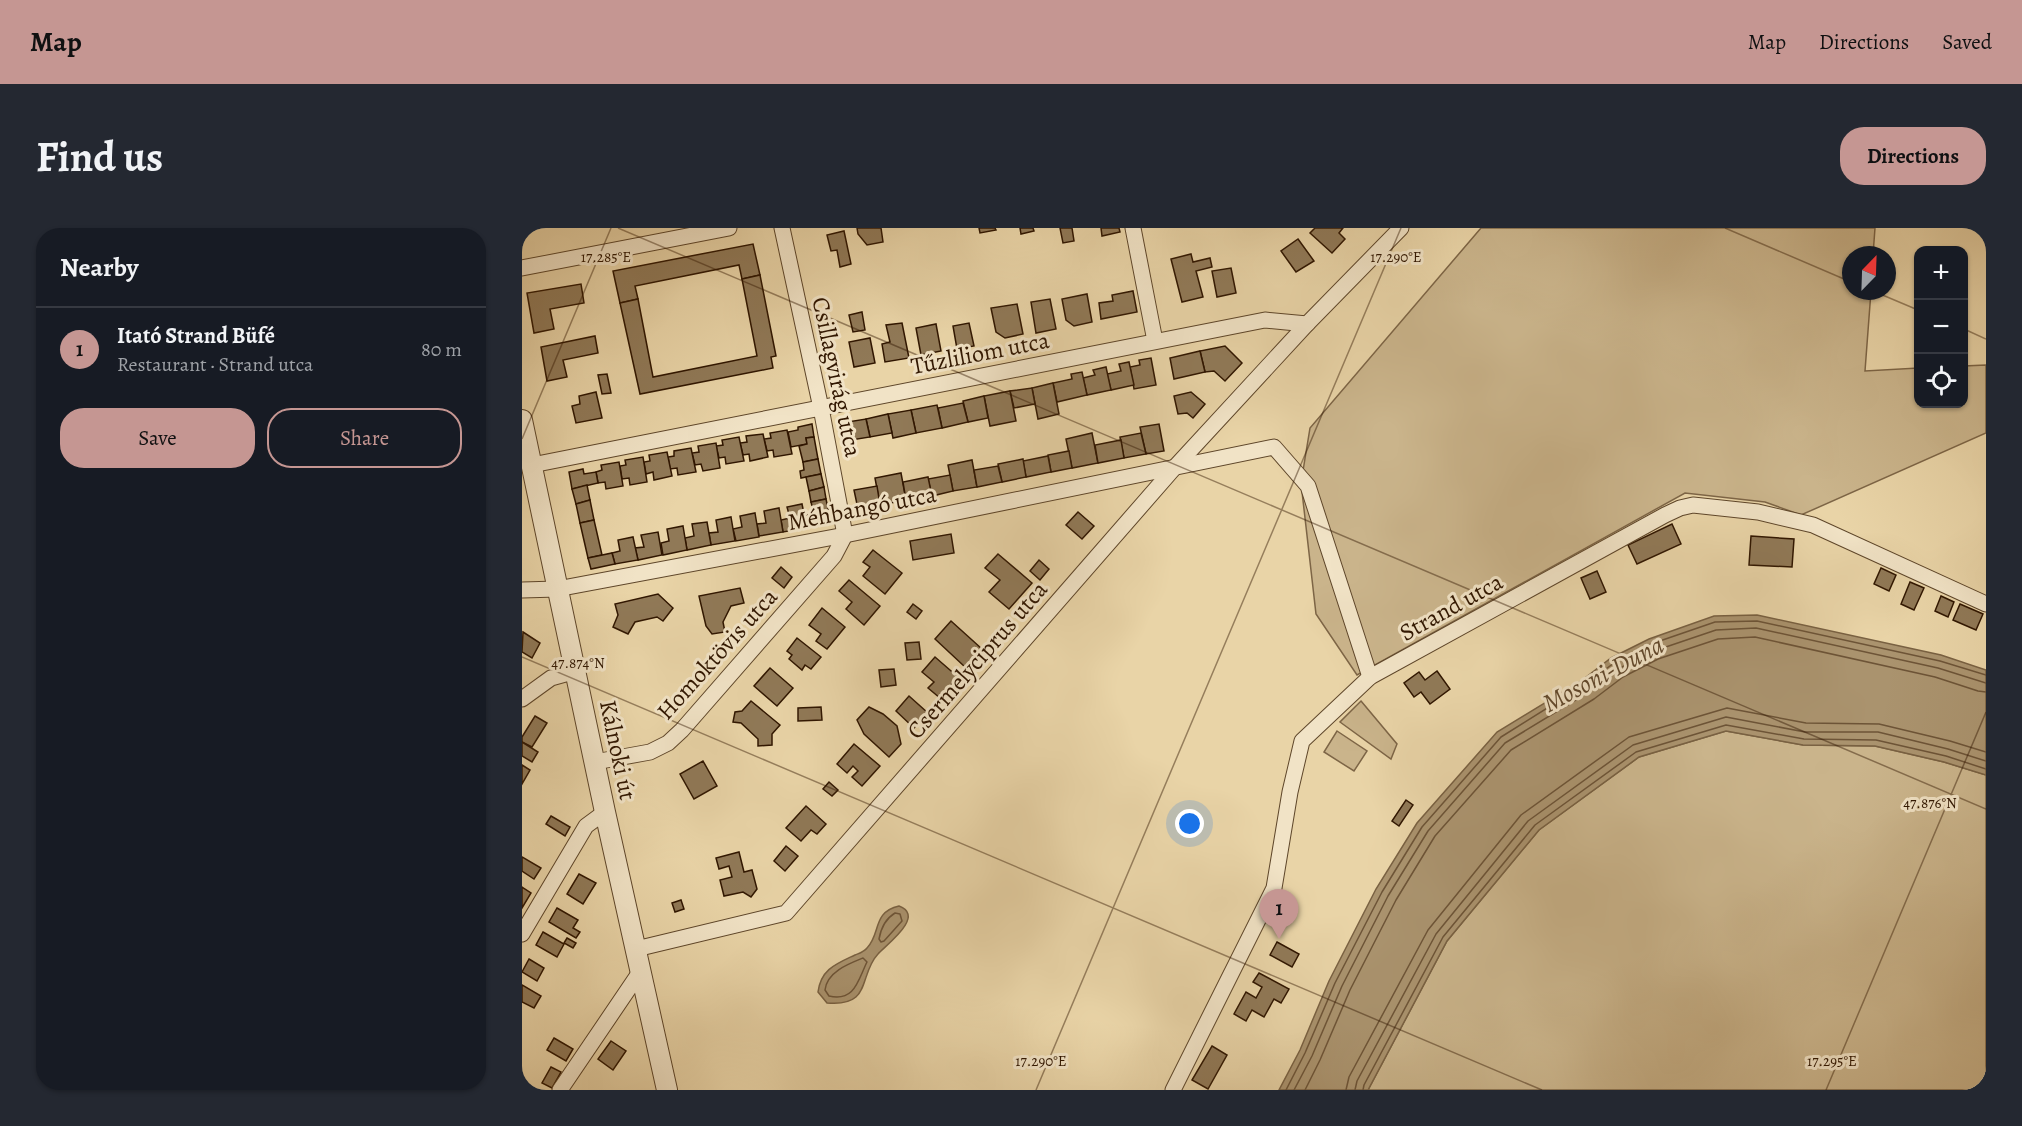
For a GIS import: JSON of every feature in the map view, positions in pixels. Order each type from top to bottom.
[{"type":"street","points":[[522,268],[729,228]]},
{"type":"street","name":"Csillagvirág utca","points":[[782,228],[821,408],[845,535]]},
{"type":"street","points":[[1133,228],[1155,341]]},
{"type":"street","points":[[1307,324],[1401,228]]},
{"type":"street","name":"Tűzliliom utca","points":[[532,465],[1264,320],[1307,324]]},
{"type":"street","name":"Csermelyciprus utca","points":[[636,949],[786,913],[1175,466],[1307,324]]},
{"type":"street","name":"Kálnoki út","points":[[522,420],[667,1090]]},
{"type":"street","name":"Méhbangó utca","points":[[522,590],[557,589],[845,535],[1274,447],[1308,486],[1370,677]]},
{"type":"street","name":"Strand utca","points":[[1173,1090],[1274,888],[1290,792],[1302,741],[1370,677],[1665,514],[1693,506],[1758,512],[1813,525],[1986,604]]},
{"type":"street","name":"Homoktövis utca","points":[[595,762],[650,752],[668,744],[834,556],[845,535]]},
{"type":"street","points":[[522,699],[551,678],[576,671]]},
{"type":"street","points":[[522,934],[586,826],[605,812]]},
{"type":"street","points":[[560,1090],[640,972]]},
{"type":"shaded area","points":[[1481,228],[1875,228],[1874,246],[1842,246],[1842,300],[1870,300],[1865,371],[1914,368],[1914,408],[1968,408],[1968,366],[1986,365],[1986,433],[1801,515],[1765,502],[1685,493],[1357,675],[1316,614],[1301,483],[1310,428]]},
{"type":"shaded area","points":[[1361,701],[1397,744],[1391,759],[1340,722]]},
{"type":"shaded area","points":[[1337,731],[1367,751],[1354,771],[1324,752]]},
{"type":"shaded area","points":[[1726,731],[1803,745],[1875,746],[1944,762],[1986,775],[1986,1090],[1368,1090],[1447,941],[1539,830],[1639,757]]},
{"type":"water","name":"Mosoni-Duna","points":[[1757,615],[1941,655],[1986,670],[1986,775],[1944,762],[1875,746],[1803,745],[1726,731],[1639,757],[1539,830],[1447,941],[1368,1090],[1279,1090],[1300,1050],[1329,981],[1376,889],[1417,823],[1497,732],[1581,681],[1611,658],[1649,639],[1714,616]]},
{"type":"water","points":[[899,906],[906,911],[908,916],[906,923],[872,962],[858,995],[842,1003],[827,1003],[818,992],[822,978],[830,968],[866,949],[881,918],[890,909]]},
{"type":"building","points":[[857,228],[881,228],[883,242],[867,245],[858,234]]},
{"type":"building","points":[[979,228],[995,228],[996,230],[980,233]]},
{"type":"building","points":[[1020,228],[1033,228],[1034,231],[1021,234]]},
{"type":"building","points":[[1060,228],[1072,228],[1074,241],[1063,243]]},
{"type":"building","points":[[1101,228],[1119,228],[1120,232],[1102,236]]},
{"type":"building","points":[[1315,228],[1343,228],[1339,233],[1345,239],[1332,253],[1310,233]]},
{"type":"building","points":[[844,231],[851,264],[840,267],[837,250],[831,251],[827,235]]},
{"type":"building","points":[[1298,239],[1314,261],[1296,272],[1281,251]]},
{"type":"building","points":[[753,244],[760,275],[742,279],[739,265],[635,286],[638,299],[620,303],[613,271]]},
{"type":"building","points":[[1191,254],[1193,262],[1210,258],[1212,267],[1196,271],[1203,297],[1182,302],[1171,259]]},
{"type":"building","points":[[1231,268],[1236,293],[1217,297],[1212,271]]},
{"type":"building","points":[[760,275],[776,356],[771,357],[773,368],[640,394],[620,303],[638,299],[653,377],[757,356],[742,279]]},
{"type":"building","points":[[581,284],[584,303],[550,309],[554,329],[534,333],[527,293]]},
{"type":"building","points":[[1133,291],[1137,312],[1101,319],[1099,303],[1113,301],[1112,295]]},
{"type":"building","points":[[1087,294],[1092,322],[1074,326],[1066,320],[1062,299]]},
{"type":"building","points":[[1050,299],[1056,329],[1036,333],[1031,302]]},
{"type":"building","points":[[1017,304],[1023,334],[1005,338],[996,332],[991,308]]},
{"type":"building","points":[[862,312],[865,330],[853,332],[849,315]]},
{"type":"building","points":[[902,323],[909,358],[885,362],[882,344],[890,342],[886,325]]},
{"type":"building","points":[[969,323],[974,346],[957,349],[953,326]]},
{"type":"building","points":[[936,324],[941,351],[921,355],[916,328]]},
{"type":"building","points":[[595,336],[598,353],[563,360],[567,377],[547,381],[541,347]]},
{"type":"building","points":[[870,338],[875,363],[854,367],[849,342]]},
{"type":"building","points":[[1225,346],[1242,363],[1225,381],[1214,371],[1205,372],[1200,351]]},
{"type":"building","points":[[1200,351],[1205,372],[1174,379],[1170,358]]},
{"type":"building","points":[[1151,358],[1156,385],[1134,389],[1130,367],[1140,365],[1139,360]]},
{"type":"building","points":[[1129,362],[1134,385],[1111,390],[1107,374],[1121,371],[1119,364]]},
{"type":"building","points":[[1106,367],[1111,390],[1087,395],[1083,378],[1095,375],[1093,370]]},
{"type":"building","points":[[1082,372],[1087,395],[1057,402],[1053,383],[1072,379],[1071,374]]},
{"type":"building","points":[[607,374],[611,393],[602,394],[598,375]]},
{"type":"building","points":[[1053,383],[1059,414],[1038,419],[1032,388]]},
{"type":"building","points":[[1032,388],[1035,404],[1014,408],[1010,391]]},
{"type":"building","points":[[1010,391],[1016,421],[990,426],[984,396]]},
{"type":"building","points":[[596,392],[602,418],[576,423],[572,406],[580,404],[579,396]]},
{"type":"building","points":[[1191,392],[1205,404],[1193,418],[1187,413],[1178,414],[1174,396]]},
{"type":"building","points":[[984,396],[988,418],[968,422],[963,401]]},
{"type":"building","points":[[963,403],[968,422],[942,428],[938,408]]},
{"type":"building","points":[[937,405],[942,428],[916,433],[911,410]]},
{"type":"building","points":[[911,410],[916,433],[893,438],[888,414]]},
{"type":"building","points":[[888,414],[892,433],[870,437],[866,419]]},
{"type":"building","points":[[866,419],[870,437],[845,441],[841,423]]},
{"type":"building","points":[[812,424],[814,437],[806,438],[807,444],[791,447],[788,432]]},
{"type":"building","points":[[1159,424],[1164,451],[1146,454],[1140,427]]},
{"type":"building","points":[[787,430],[792,454],[774,457],[773,450],[767,451],[764,439],[771,438],[770,433]]},
{"type":"building","points":[[1092,433],[1098,463],[1072,468],[1066,439]]},
{"type":"building","points":[[1141,433],[1146,454],[1124,458],[1120,437]]},
{"type":"building","points":[[763,434],[768,457],[750,461],[749,454],[743,455],[740,443],[747,442],[746,436]]},
{"type":"building","points":[[739,437],[744,461],[726,464],[725,457],[719,458],[716,446],[723,445],[722,440]]},
{"type":"building","points":[[814,437],[818,459],[803,462],[799,446],[807,444],[806,438]]},
{"type":"building","points":[[1121,440],[1124,458],[1098,463],[1095,445]]},
{"type":"building","points":[[716,443],[720,468],[703,471],[701,464],[695,465],[692,453],[699,452],[698,446]]},
{"type":"building","points":[[691,448],[696,472],[678,475],[677,468],[670,469],[668,457],[674,456],[674,451]]},
{"type":"building","points":[[1069,451],[1072,468],[1051,472],[1048,455]]},
{"type":"building","points":[[667,452],[672,476],[654,480],[653,472],[646,474],[644,462],[650,461],[649,455]]},
{"type":"building","points":[[1048,456],[1051,472],[1026,477],[1023,461]]},
{"type":"building","points":[[643,457],[647,482],[630,485],[629,478],[622,479],[620,466],[626,465],[625,460]]},
{"type":"building","points":[[818,459],[821,474],[801,478],[800,471],[804,470],[803,462]]},
{"type":"building","points":[[1023,459],[1026,477],[1002,482],[998,464]]},
{"type":"building","points":[[972,460],[977,487],[953,491],[948,465]]},
{"type":"building","points":[[619,462],[623,486],[606,489],[605,482],[598,483],[596,472],[602,470],[601,465]]},
{"type":"building","points":[[998,466],[1002,482],[977,487],[974,470]]},
{"type":"building","points":[[583,469],[584,474],[596,472],[598,483],[572,489],[569,472]]},
{"type":"building","points":[[901,473],[906,500],[880,505],[875,478]]},
{"type":"building","points":[[821,474],[824,487],[809,491],[806,477]]},
{"type":"building","points":[[950,475],[953,491],[932,496],[928,479]]},
{"type":"building","points":[[928,477],[932,496],[906,500],[903,482]]},
{"type":"building","points":[[587,485],[590,500],[576,504],[572,489]]},
{"type":"building","points":[[877,486],[880,505],[858,509],[854,490]]},
{"type":"building","points":[[824,487],[826,499],[811,502],[809,491]]},
{"type":"building","points":[[826,499],[831,523],[807,527],[805,515],[814,514],[811,502]]},
{"type":"building","points":[[590,500],[594,520],[580,523],[576,504]]},
{"type":"building","points":[[802,504],[807,528],[783,532],[781,520],[790,518],[787,507]]},
{"type":"building","points":[[779,508],[783,532],[759,536],[757,524],[766,523],[764,511]]},
{"type":"building","points":[[1078,512],[1094,526],[1082,539],[1066,525]]},
{"type":"building","points":[[755,513],[759,537],[736,541],[733,529],[742,527],[740,516]]},
{"type":"building","points":[[731,517],[735,541],[711,545],[709,533],[718,532],[716,520]]},
{"type":"building","points":[[594,520],[602,555],[588,558],[580,523]]},
{"type":"building","points":[[707,522],[711,545],[687,550],[685,538],[694,536],[692,524]]},
{"type":"building","points":[[1672,524],[1681,544],[1637,564],[1628,545]]},
{"type":"building","points":[[683,526],[687,550],[663,555],[661,543],[669,541],[667,529]]},
{"type":"building","points":[[658,532],[662,555],[638,560],[635,548],[644,547],[641,535]]},
{"type":"building","points":[[951,534],[954,553],[913,560],[910,541]]},
{"type":"building","points":[[1751,536],[1794,539],[1792,567],[1749,565]]},
{"type":"building","points":[[633,537],[638,560],[615,564],[612,553],[620,551],[618,540]]},
{"type":"building","points":[[873,550],[902,573],[885,594],[863,576],[870,567],[863,562]]},
{"type":"building","points":[[612,553],[615,564],[591,569],[588,558]]},
{"type":"building","points":[[998,554],[1032,583],[1009,609],[989,592],[1000,580],[985,568]]},
{"type":"building","points":[[1039,560],[1049,569],[1040,580],[1030,571]]},
{"type":"building","points":[[781,567],[792,577],[784,588],[772,578]]},
{"type":"building","points":[[1881,568],[1896,575],[1889,591],[1874,584]]},
{"type":"building","points":[[1597,571],[1606,592],[1590,599],[1581,578]]},
{"type":"building","points":[[849,580],[880,606],[864,625],[846,609],[852,602],[839,591]]},
{"type":"building","points":[[1910,582],[1924,588],[1914,610],[1901,604]]},
{"type":"building","points":[[740,588],[744,603],[731,606],[723,622],[725,632],[712,634],[706,626],[699,596]]},
{"type":"building","points":[[658,594],[673,608],[663,621],[657,617],[635,622],[628,634],[613,627],[618,615],[615,604]]},
{"type":"building","points":[[1941,596],[1954,602],[1948,617],[1935,611]]},
{"type":"building","points":[[913,604],[922,611],[916,619],[907,612]]},
{"type":"building","points":[[1960,604],[1983,614],[1976,630],[1953,620]]},
{"type":"building","points":[[822,608],[845,627],[827,649],[816,641],[821,634],[809,625]]},
{"type":"building","points":[[951,621],[982,649],[965,667],[935,639]]},
{"type":"building","points":[[523,632],[540,643],[532,658],[522,652]]},
{"type":"building","points":[[797,638],[821,657],[811,669],[805,665],[802,670],[789,659],[792,655],[787,651]]},
{"type":"building","points":[[919,642],[921,659],[907,660],[905,643]]},
{"type":"building","points":[[935,657],[958,677],[940,698],[928,688],[934,682],[922,672]]},
{"type":"building","points":[[770,668],[793,688],[777,706],[754,686]]},
{"type":"building","points":[[894,669],[896,685],[881,687],[879,670]]},
{"type":"building","points":[[1437,671],[1450,689],[1430,704],[1421,692],[1414,697],[1404,683],[1419,672],[1425,680]]},
{"type":"building","points":[[909,696],[928,713],[914,728],[896,711]]},
{"type":"building","points":[[751,701],[780,725],[772,734],[772,745],[758,746],[758,739],[741,723],[733,722],[735,712],[742,711]]},
{"type":"building","points":[[821,707],[822,720],[798,721],[798,708]]},
{"type":"building","points":[[869,707],[883,714],[897,726],[901,744],[889,757],[864,734],[857,720]]},
{"type":"building","points":[[535,716],[547,723],[532,747],[522,742],[522,737]]},
{"type":"building","points":[[522,742],[538,752],[532,762],[522,756]]},
{"type":"building","points":[[854,744],[880,766],[862,786],[852,777],[858,771],[853,766],[847,773],[837,764]]},
{"type":"building","points":[[703,761],[717,786],[694,799],[680,774]]},
{"type":"building","points":[[522,765],[530,770],[522,784]]},
{"type":"building","points":[[829,782],[838,790],[832,796],[823,789]]},
{"type":"building","points":[[1406,800],[1413,805],[1399,826],[1392,821]]},
{"type":"building","points":[[806,806],[826,824],[817,834],[811,830],[801,841],[786,828]]},
{"type":"building","points":[[551,816],[570,827],[565,836],[546,824]]},
{"type":"building","points":[[786,846],[798,856],[785,871],[774,861]]},
{"type":"building","points":[[739,852],[744,872],[752,870],[757,889],[751,897],[743,892],[724,896],[720,880],[732,877],[729,866],[719,869],[716,858]]},
{"type":"building","points":[[522,857],[541,868],[534,879],[522,871]]},
{"type":"building","points":[[579,874],[596,883],[583,904],[567,894]]},
{"type":"building","points":[[522,887],[531,893],[522,908]]},
{"type":"building","points":[[681,900],[684,909],[675,912],[672,903]]},
{"type":"building","points":[[557,908],[578,920],[573,928],[580,932],[576,938],[549,922]]},
{"type":"building","points":[[543,932],[564,944],[557,957],[536,945]]},
{"type":"building","points":[[567,938],[576,943],[573,948],[564,943]]},
{"type":"building","points":[[1277,942],[1299,954],[1292,967],[1270,955]]},
{"type":"building","points":[[529,959],[544,968],[537,981],[522,972]]},
{"type":"building","points":[[1259,973],[1289,989],[1281,1003],[1274,999],[1264,1017],[1252,1010],[1246,1021],[1234,1014],[1246,992],[1256,998],[1262,987],[1253,982]]},
{"type":"building","points":[[522,985],[541,996],[534,1008],[522,1002]]},
{"type":"building","points":[[554,1038],[573,1049],[566,1061],[547,1050]]},
{"type":"building","points":[[611,1041],[626,1051],[613,1070],[598,1059]]},
{"type":"building","points":[[1212,1046],[1227,1055],[1208,1089],[1192,1080]]},
{"type":"building","points":[[551,1067],[561,1072],[552,1088],[542,1083]]},
{"type":"place","name":"Itató Strand Büfé","points":[[1279,939]]}]
